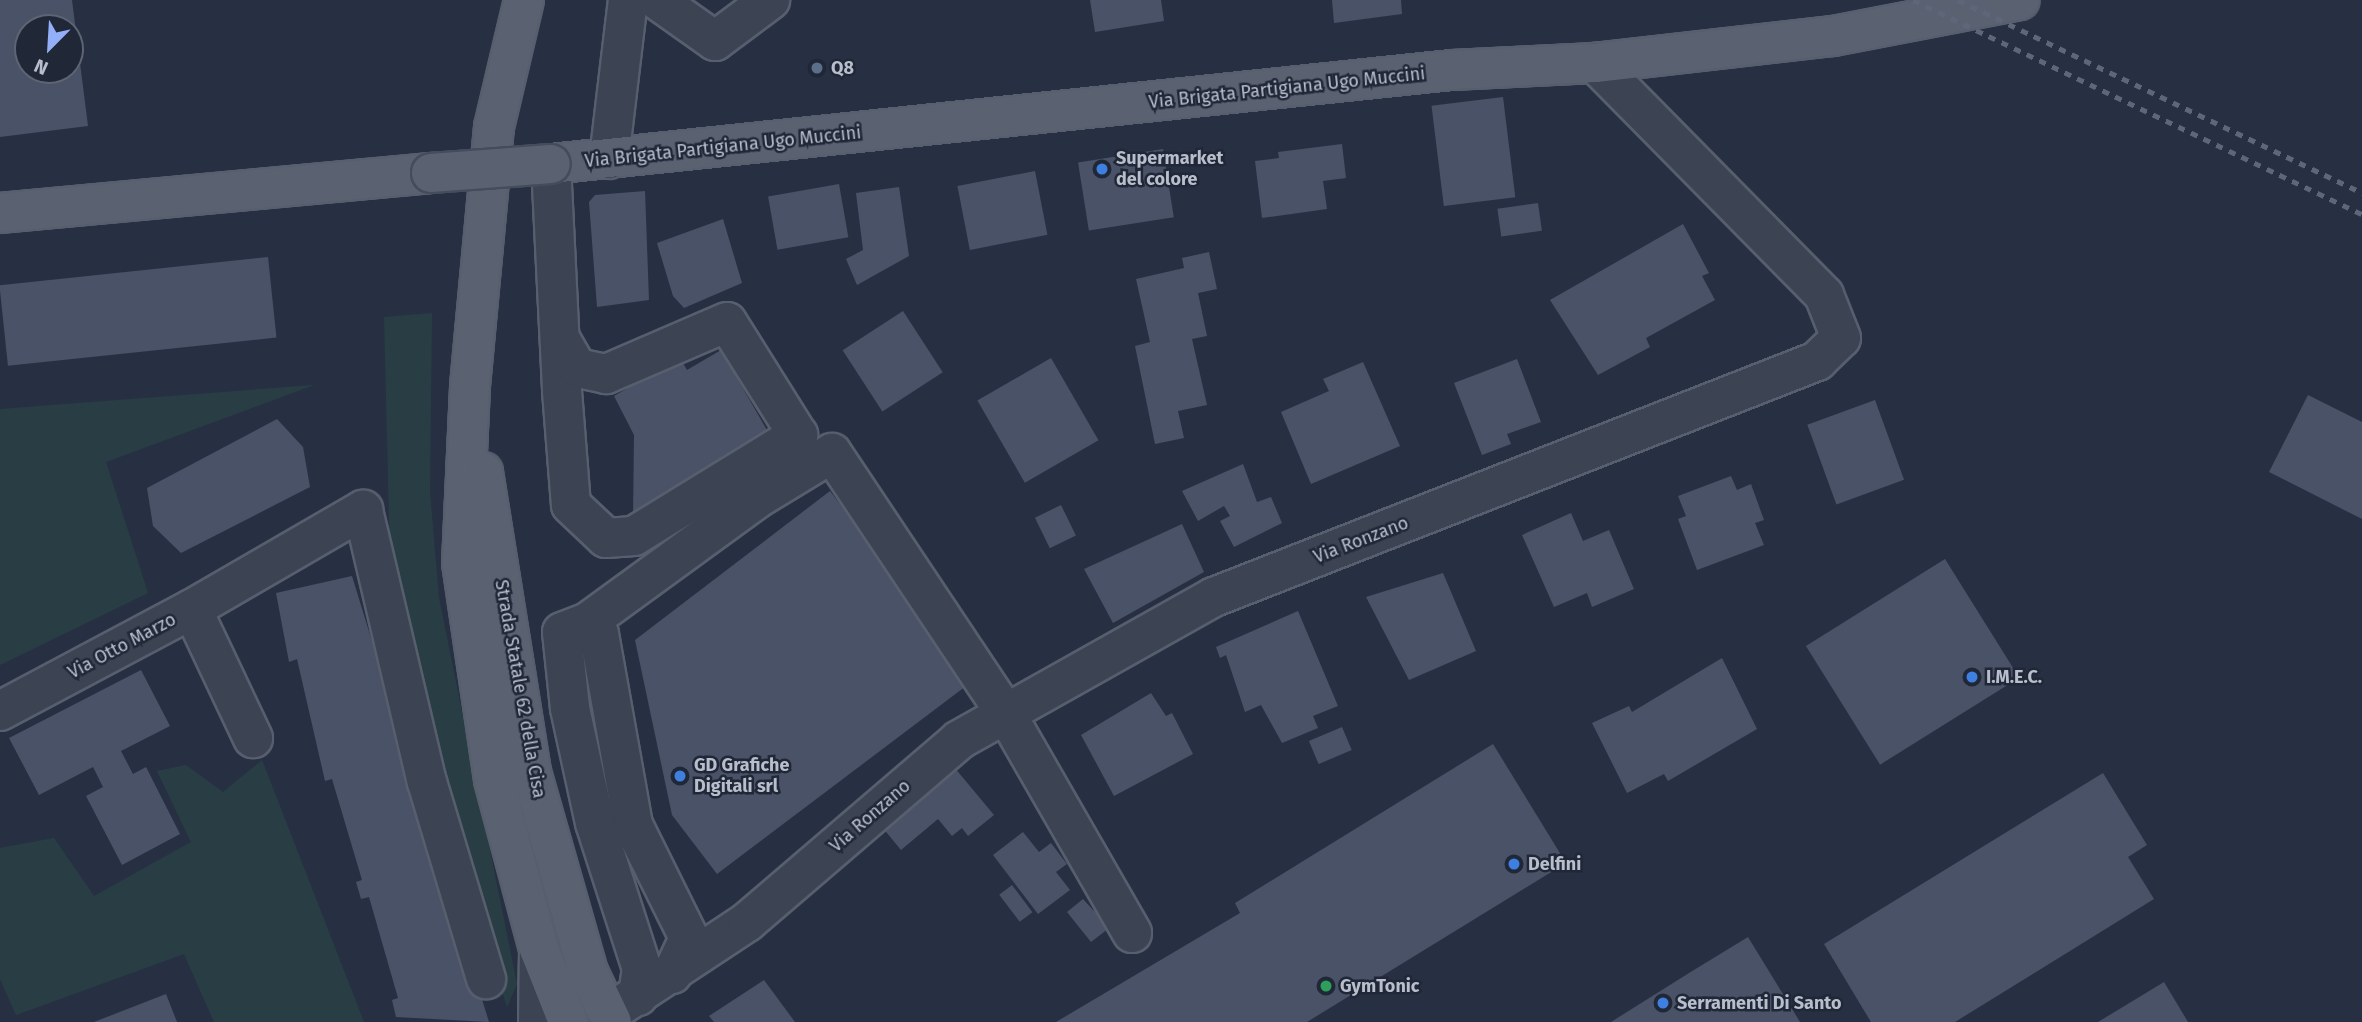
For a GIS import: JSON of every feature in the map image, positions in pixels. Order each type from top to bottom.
[{"type":"main road","name":"Strada Statale 62 della Cisa","points":[[524,0],[494,127],[470,387],[462,563],[479,710],[538,949],[568,1022]]},
{"type":"main road","name":"Via Brigata Partigiana Ugo Muccini","points":[[0,213],[608,159],[1452,70],[1595,63],[1833,36],[2020,0]]},
{"type":"main road","name":"Strada Statale 62 della Cisa","points":[[470,387],[531,772],[588,972],[619,1011]]},
{"type":"street","points":[[608,159],[628,0]]},
{"type":"street","points":[[657,0],[715,41],[770,0]]},
{"type":"street","name":"Via Ronzano","points":[[619,1011],[747,922],[959,740],[1005,712],[1214,597],[1816,361],[1841,338],[1824,295],[1595,63]]},
{"type":"street","points":[[551,164],[561,340],[571,505],[606,538],[634,536],[798,435],[727,322],[606,374],[578,369],[561,340]]},
{"type":"street","points":[[619,1011],[642,969],[596,823],[562,646],[562,632],[588,622],[755,500],[832,453],[1005,712],[1132,933]]},
{"type":"street","points":[[192,609],[362,510],[427,782],[486,979]]},
{"type":"street","name":"Via Otto Marzo","points":[[0,711],[192,609],[253,738]]},
{"type":"street","points":[[588,622],[599,634],[633,825],[689,938],[672,974]]},
{"type":"street","points":[[538,949],[538,1022]]},
{"type":"green space","points":[[432,313],[430,492],[439,598],[517,984],[507,1007],[456,847],[390,558],[384,317]]},
{"type":"green space","points":[[314,385],[106,462],[148,593],[0,665],[0,409]]},
{"type":"green space","points":[[262,760],[364,1022],[214,1022],[184,954],[16,1015],[0,979],[0,848],[54,838],[94,896],[191,842],[157,771],[186,765],[223,792]]},
{"type":"building","points":[[0,0],[72,0],[74,14],[14,14],[14,84],[83,84],[88,126],[0,137]]},
{"type":"building","points":[[1090,0],[1161,0],[1164,21],[1095,32]]},
{"type":"building","points":[[1332,0],[1401,0],[1402,14],[1334,23]]},
{"type":"building","points":[[1503,97],[1515,197],[1444,206],[1432,106]]},
{"type":"building","points":[[1342,144],[1346,178],[1323,181],[1327,209],[1262,218],[1255,161],[1279,158],[1278,152]]},
{"type":"building","points":[[1163,149],[1174,217],[1089,231],[1078,162]]},
{"type":"building","points":[[1035,171],[1047,235],[970,250],[957,186]]},
{"type":"building","points":[[839,184],[848,237],[777,250],[768,197]]},
{"type":"building","points":[[899,187],[909,256],[857,285],[846,259],[863,250],[856,193]]},
{"type":"building","points":[[645,191],[649,300],[597,307],[589,202],[595,195]]},
{"type":"building","points":[[1538,203],[1542,231],[1501,236],[1497,209]]},
{"type":"building","points":[[723,219],[742,283],[684,308],[673,296],[657,243]]},
{"type":"building","points":[[1683,224],[1709,273],[1702,276],[1715,300],[1646,338],[1650,347],[1598,375],[1550,300]]},
{"type":"building","points":[[1209,252],[1217,289],[1198,293],[1207,336],[1192,339],[1207,405],[1178,411],[1184,438],[1155,444],[1135,346],[1150,342],[1136,279],[1184,268],[1182,258]]},
{"type":"building","points":[[268,257],[276,338],[8,366],[0,285]]},
{"type":"building","points":[[903,311],[943,372],[882,411],[843,350]]},
{"type":"building","points":[[721,350],[772,439],[633,519],[634,435],[614,396],[680,358],[687,370]]},
{"type":"building","points":[[1051,358],[1098,440],[1025,483],[977,401]]},
{"type":"building","points":[[1517,359],[1541,422],[1507,434],[1511,444],[1482,455],[1454,383]]},
{"type":"building","points":[[1363,362],[1400,446],[1311,484],[1281,412],[1329,391],[1323,379]]},
{"type":"building","points":[[2308,395],[2362,422],[2362,519],[2269,472]]},
{"type":"building","points":[[1875,400],[1904,480],[1836,504],[1807,425]]},
{"type":"building","points":[[277,419],[303,447],[310,487],[181,553],[153,526],[147,488]]},
{"type":"building","points":[[1243,464],[1257,502],[1271,497],[1282,523],[1234,547],[1220,521],[1230,516],[1224,506],[1198,521],[1182,491]]},
{"type":"building","points":[[1731,476],[1737,490],[1751,484],[1764,520],[1755,523],[1764,545],[1697,570],[1678,519],[1686,516],[1678,496]]},
{"type":"building","points":[[830,491],[974,680],[717,874],[672,815],[635,640]]},
{"type":"building","points":[[1061,505],[1076,536],[1050,548],[1035,518]]},
{"type":"building","points":[[1571,513],[1583,541],[1609,530],[1634,589],[1592,607],[1587,593],[1554,607],[1522,535]]},
{"type":"building","points":[[1182,524],[1204,572],[1113,623],[1084,569]]},
{"type":"building","points":[[1945,559],[2019,678],[1880,765],[1806,646]]},
{"type":"building","points":[[1443,573],[1476,651],[1409,680],[1366,597]]},
{"type":"building","points":[[352,576],[489,1022],[396,1017],[392,1000],[398,998],[369,897],[361,899],[356,882],[362,880],[332,779],[325,781],[297,659],[289,662],[276,593]]},
{"type":"building","points":[[1298,611],[1338,706],[1313,716],[1318,728],[1282,743],[1261,705],[1245,712],[1226,655],[1220,658],[1216,647]]},
{"type":"building","points":[[1722,658],[1757,729],[1668,781],[1664,774],[1627,793],[1592,723],[1629,706],[1632,712]]},
{"type":"building","points":[[141,670],[170,726],[121,751],[133,774],[146,767],[180,834],[122,865],[86,796],[103,787],[93,767],[39,795],[9,738]]},
{"type":"building","points":[[1151,693],[1166,716],[1172,713],[1193,754],[1114,796],[1081,735]]},
{"type":"building","points":[[1342,727],[1352,750],[1319,764],[1309,741]]},
{"type":"building","points":[[1493,744],[1566,863],[1307,1022],[1056,1022],[1240,913],[1235,903]]},
{"type":"building","points":[[954,767],[994,815],[968,836],[962,828],[952,836],[938,819],[901,850],[882,827]]},
{"type":"building","points":[[2103,773],[2147,845],[2128,857],[2154,899],[1955,1022],[1871,1022],[1824,944]]},
{"type":"building","points":[[1023,832],[1039,852],[1051,843],[1067,864],[1056,872],[1070,890],[1038,914],[993,855]]},
{"type":"building","points":[[1012,885],[1032,912],[1020,922],[999,895]]},
{"type":"building","points":[[1083,899],[1094,911],[1103,904],[1117,922],[1091,942],[1067,912]]},
{"type":"building","points":[[1748,937],[1800,1022],[1611,1022],[1689,973]]},
{"type":"building","points":[[764,980],[795,1022],[714,1022],[709,1016]]},
{"type":"building","points":[[2164,982],[2188,1022],[2098,1022]]},
{"type":"building","points":[[166,994],[177,1022],[94,1022]]},
{"type":"railway","points":[[1913,0],[2362,214]]},
{"type":"railway","points":[[1958,0],[2362,193]]},
{"type":"place","name":"Q8","points":[[817,68]]},
{"type":"place","name":"Supermarket del colore","points":[[1102,169]]},
{"type":"place","name":"I.M.E.C.","points":[[1972,677]]},
{"type":"place","name":"GD Grafiche Digitali srl","points":[[680,776]]},
{"type":"place","name":"Delfini","points":[[1514,864]]},
{"type":"place","name":"GymTonic","points":[[1326,986]]},
{"type":"place","name":"Serramenti Di Santo","points":[[1663,1003]]}]
